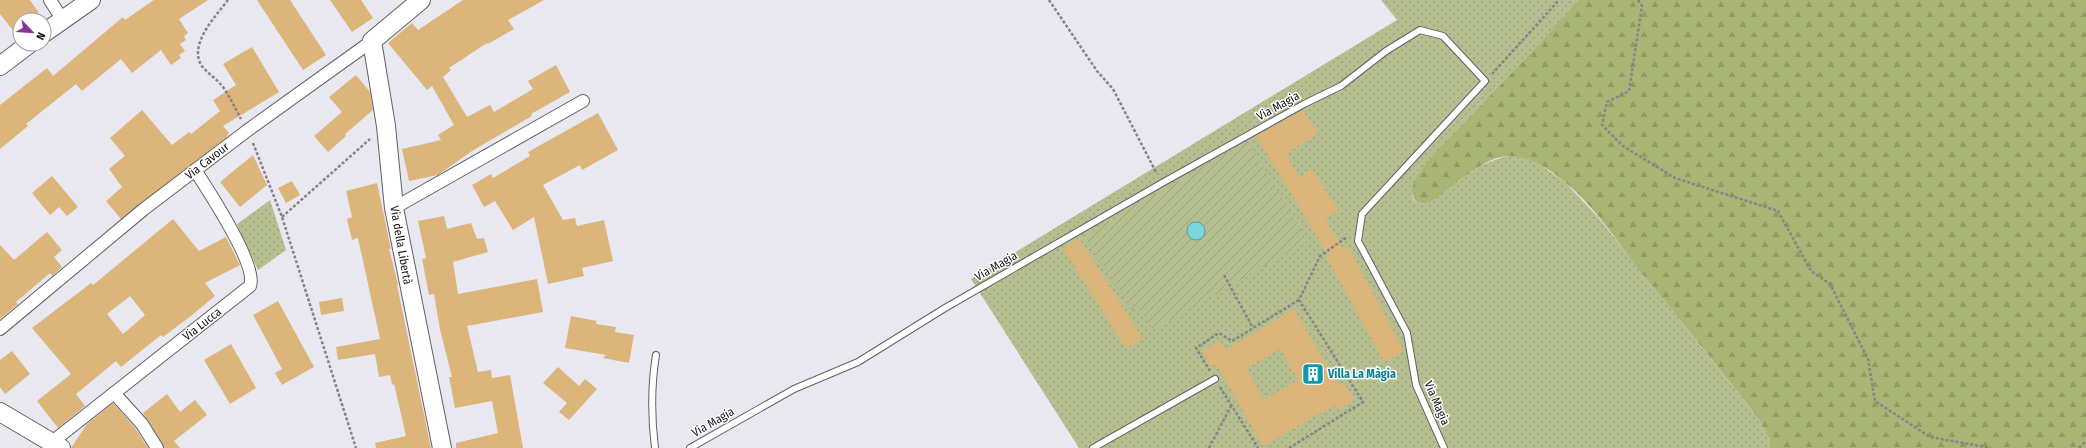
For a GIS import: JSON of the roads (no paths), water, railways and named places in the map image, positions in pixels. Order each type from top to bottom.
[{"type":"street","points":[[50,0],[62,19]]},
{"type":"street","points":[[52,27],[91,0]]},
{"type":"street","name":"Via Cavour","points":[[0,329],[144,209],[248,130],[372,41],[420,0]]},
{"type":"street","name":"Via della Libertà","points":[[372,41],[386,126],[394,208],[442,448]]},
{"type":"street","points":[[2,59],[15,52]]},
{"type":"street","points":[[394,208],[583,101]]},
{"type":"street","name":"Via Lucca","points":[[57,445],[114,393],[250,286],[252,278],[232,230],[195,170]]},
{"type":"street","points":[[114,393],[142,424],[157,448]]},
{"type":"street","points":[[0,412],[57,445]]},
{"type":"lane","name":"Via Magia","points":[[690,448],[794,389],[858,362],[945,308],[1162,183],[1304,104],[1341,86],[1386,51],[1420,30],[1443,36],[1485,81],[1362,214],[1358,241],[1407,333],[1416,385],[1444,448]]},
{"type":"lane","points":[[655,448],[651,384],[656,354]]},
{"type":"lane","points":[[1093,448],[1215,379]]},
{"type":"water","points":[[1196,222],[1200,223],[1204,227],[1204,235],[1200,239],[1196,240],[1192,239],[1188,235],[1187,231],[1188,227],[1192,223]]},
{"type":"place","name":"Villa La Màgia","points":[[1313,374]]}]
